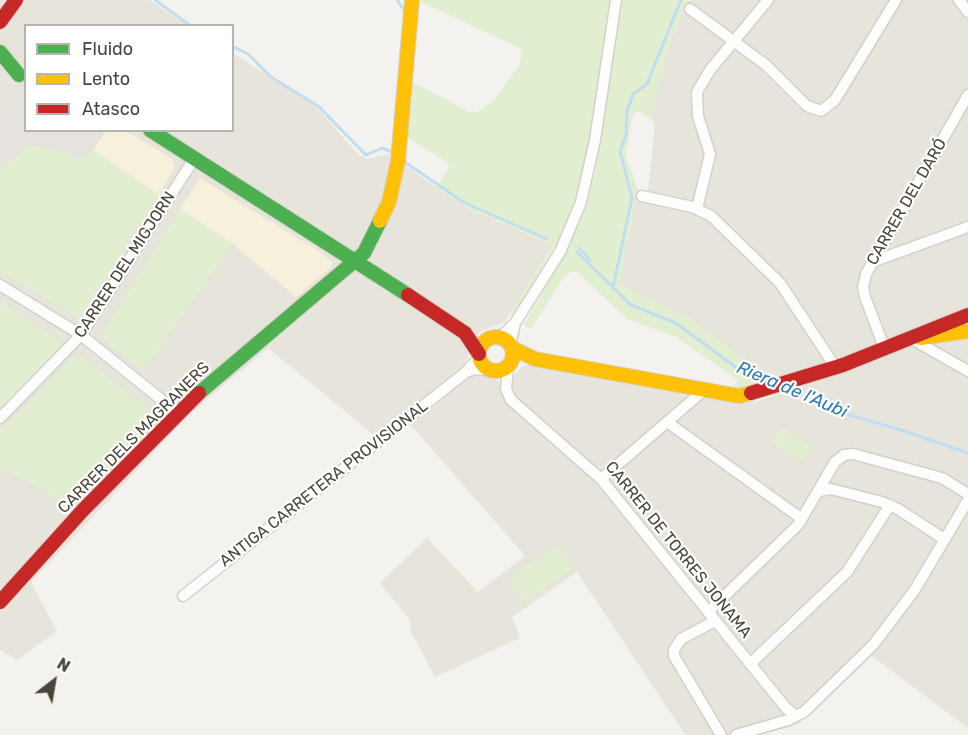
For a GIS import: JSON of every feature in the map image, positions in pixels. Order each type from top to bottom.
[{"type":"street","points":[[0,22],[16,0]]},
{"type":"street","name":"CARRER DELS MAGRANERS","points":[[0,602],[82,510],[178,412],[364,253],[389,202],[399,157],[412,0]]},
{"type":"street","points":[[479,355],[481,345],[491,338],[504,334],[515,323],[560,252],[581,202],[594,148],[616,0]]},
{"type":"street","points":[[697,209],[710,154],[698,116],[697,92],[710,70],[768,0]]},
{"type":"street","points":[[690,9],[736,40],[813,109],[821,111],[835,100],[896,0]]},
{"type":"street","points":[[959,0],[968,12]]},
{"type":"street","points":[[0,52],[22,75]]},
{"type":"street","points":[[0,74],[22,75]]},
{"type":"street","name":"CARRER DEL DARÓ","points":[[884,347],[863,287],[872,262],[968,95]]},
{"type":"street","points":[[153,132],[355,259],[465,333],[491,370]]},
{"type":"street","name":"CARRER DEL MIGJORN","points":[[0,418],[81,335],[194,159]]},
{"type":"street","points":[[642,196],[697,209],[711,216],[780,283],[836,368]]},
{"type":"street","points":[[872,262],[968,228]]},
{"type":"street","points":[[0,285],[81,335],[178,412]]},
{"type":"street","points":[[466,372],[475,369],[491,370],[510,355],[739,396],[770,389],[836,368],[968,315]]},
{"type":"street","points":[[506,384],[515,323]]},
{"type":"street","points":[[910,338],[968,332]]},
{"type":"street","points":[[465,333],[503,339],[510,355]]},
{"type":"street","points":[[910,338],[968,371]]},
{"type":"street","name":"ANTIGA CARRETERA PROVISIONAL","points":[[183,596],[466,372],[479,355]]},
{"type":"street","name":"CARRER DE TORRES JONAMA","points":[[491,370],[506,384],[511,400],[601,479],[711,617],[786,708],[796,716]]},
{"type":"street","points":[[601,479],[703,391]]},
{"type":"street","points":[[667,422],[802,519]]},
{"type":"street","points":[[722,735],[674,656],[674,650],[681,639],[711,617],[802,519],[835,462],[844,455],[853,454],[942,478],[968,494]]},
{"type":"street","points":[[819,491],[831,489],[890,505],[944,539]]},
{"type":"street","points":[[736,735],[804,712],[873,645],[914,591],[968,500]]},
{"type":"street","points":[[750,664],[847,572],[890,505]]},
{"type":"shaded area","points":[[0,0],[149,0],[185,24],[24,24],[24,132],[234,132],[234,54],[316,107],[359,155],[368,159],[388,154],[468,208],[552,245],[505,322],[479,332],[464,365],[472,375],[481,374],[497,379],[501,385],[512,385],[515,373],[523,366],[530,365],[736,402],[756,402],[785,392],[779,378],[758,371],[692,320],[621,286],[621,273],[638,190],[648,192],[655,123],[650,119],[669,46],[687,0],[968,0],[968,728],[872,656],[797,725],[761,735],[685,735],[577,572],[512,617],[520,638],[435,677],[411,632],[410,620],[380,583],[427,538],[478,592],[525,556],[410,424],[385,444],[268,348],[193,411],[31,582],[57,631],[17,660],[0,650]]},
{"type":"shaded area","points":[[15,97],[24,97],[24,132],[105,132],[84,158],[77,159],[65,152],[29,145],[0,169],[0,105]]},
{"type":"green space","points":[[417,0],[610,0],[582,181],[560,237],[513,316],[510,313],[552,245],[468,208],[436,188],[450,165],[407,137],[411,81],[469,112],[477,112],[492,102],[519,66],[522,49]]},
{"type":"green space","points":[[623,0],[687,0],[669,46],[650,119],[640,112],[635,112],[632,118],[626,156],[638,190],[621,273],[621,286],[692,320],[758,370],[779,378],[761,385],[739,388],[733,386],[738,380],[676,337],[627,319],[577,272],[570,272],[563,278],[531,329],[524,325],[563,257],[588,201],[596,169]]},
{"type":"green space","points":[[29,145],[65,152],[77,159],[93,150],[159,195],[84,312],[76,317],[0,271],[0,169]]},
{"type":"green space","points":[[180,209],[233,244],[143,371],[100,337]]},
{"type":"green space","points":[[0,302],[63,342],[63,346],[0,410]]},
{"type":"green space","points":[[76,354],[81,355],[159,418],[74,507],[0,467],[0,431]]},
{"type":"green space","points":[[783,427],[812,448],[801,463],[772,442]]},
{"type":"green space","points":[[558,545],[574,568],[525,602],[508,578]]},
{"type":"sand","points":[[105,132],[128,132],[173,159],[175,167],[159,195],[93,150]]},
{"type":"sand","points":[[200,178],[320,252],[332,262],[330,268],[296,297],[233,244],[180,209]]},
{"type":"waterway","points":[[155,0],[188,24]]},
{"type":"waterway","points":[[397,0],[404,10]]},
{"type":"waterway","points":[[613,288],[632,198],[620,151],[626,135],[627,112],[633,94],[647,84],[681,0]]},
{"type":"waterway","points":[[234,47],[248,54],[271,77],[318,106],[366,155],[382,148],[394,153]]},
{"type":"waterway","points":[[403,161],[465,203],[547,239]]},
{"type":"waterway","name":"Riera de l'Aubi","points":[[579,248],[590,260]]},
{"type":"waterway","name":"Riera de l'Aubi","points":[[577,252],[631,305],[676,323],[742,372],[776,382]]},
{"type":"waterway","name":"Riera de l'Aubi","points":[[790,389],[829,409],[968,453]]},
{"type":"traffic: fast","points":[[0,52],[19,75]]},
{"type":"traffic: fast","points":[[153,132],[408,295]]},
{"type":"traffic: fast","points":[[199,393],[364,253],[380,221]]},
{"type":"traffic: slow","points":[[380,221],[389,202],[398,161],[412,0]]},
{"type":"traffic: slow","points":[[921,338],[968,331]]},
{"type":"traffic: slow","points":[[496,337],[508,342],[513,354],[508,366],[496,371],[484,366],[479,354],[484,342],[496,337]]},
{"type":"traffic: slow","points":[[512,348],[535,359],[739,396],[751,393]]},
{"type":"traffic: jam","points":[[0,22],[16,0]]},
{"type":"traffic: jam","points":[[408,295],[465,333],[479,354]]},
{"type":"traffic: jam","points":[[751,393],[843,365],[968,315]]},
{"type":"traffic: jam","points":[[0,602],[83,510],[199,393]]}]
